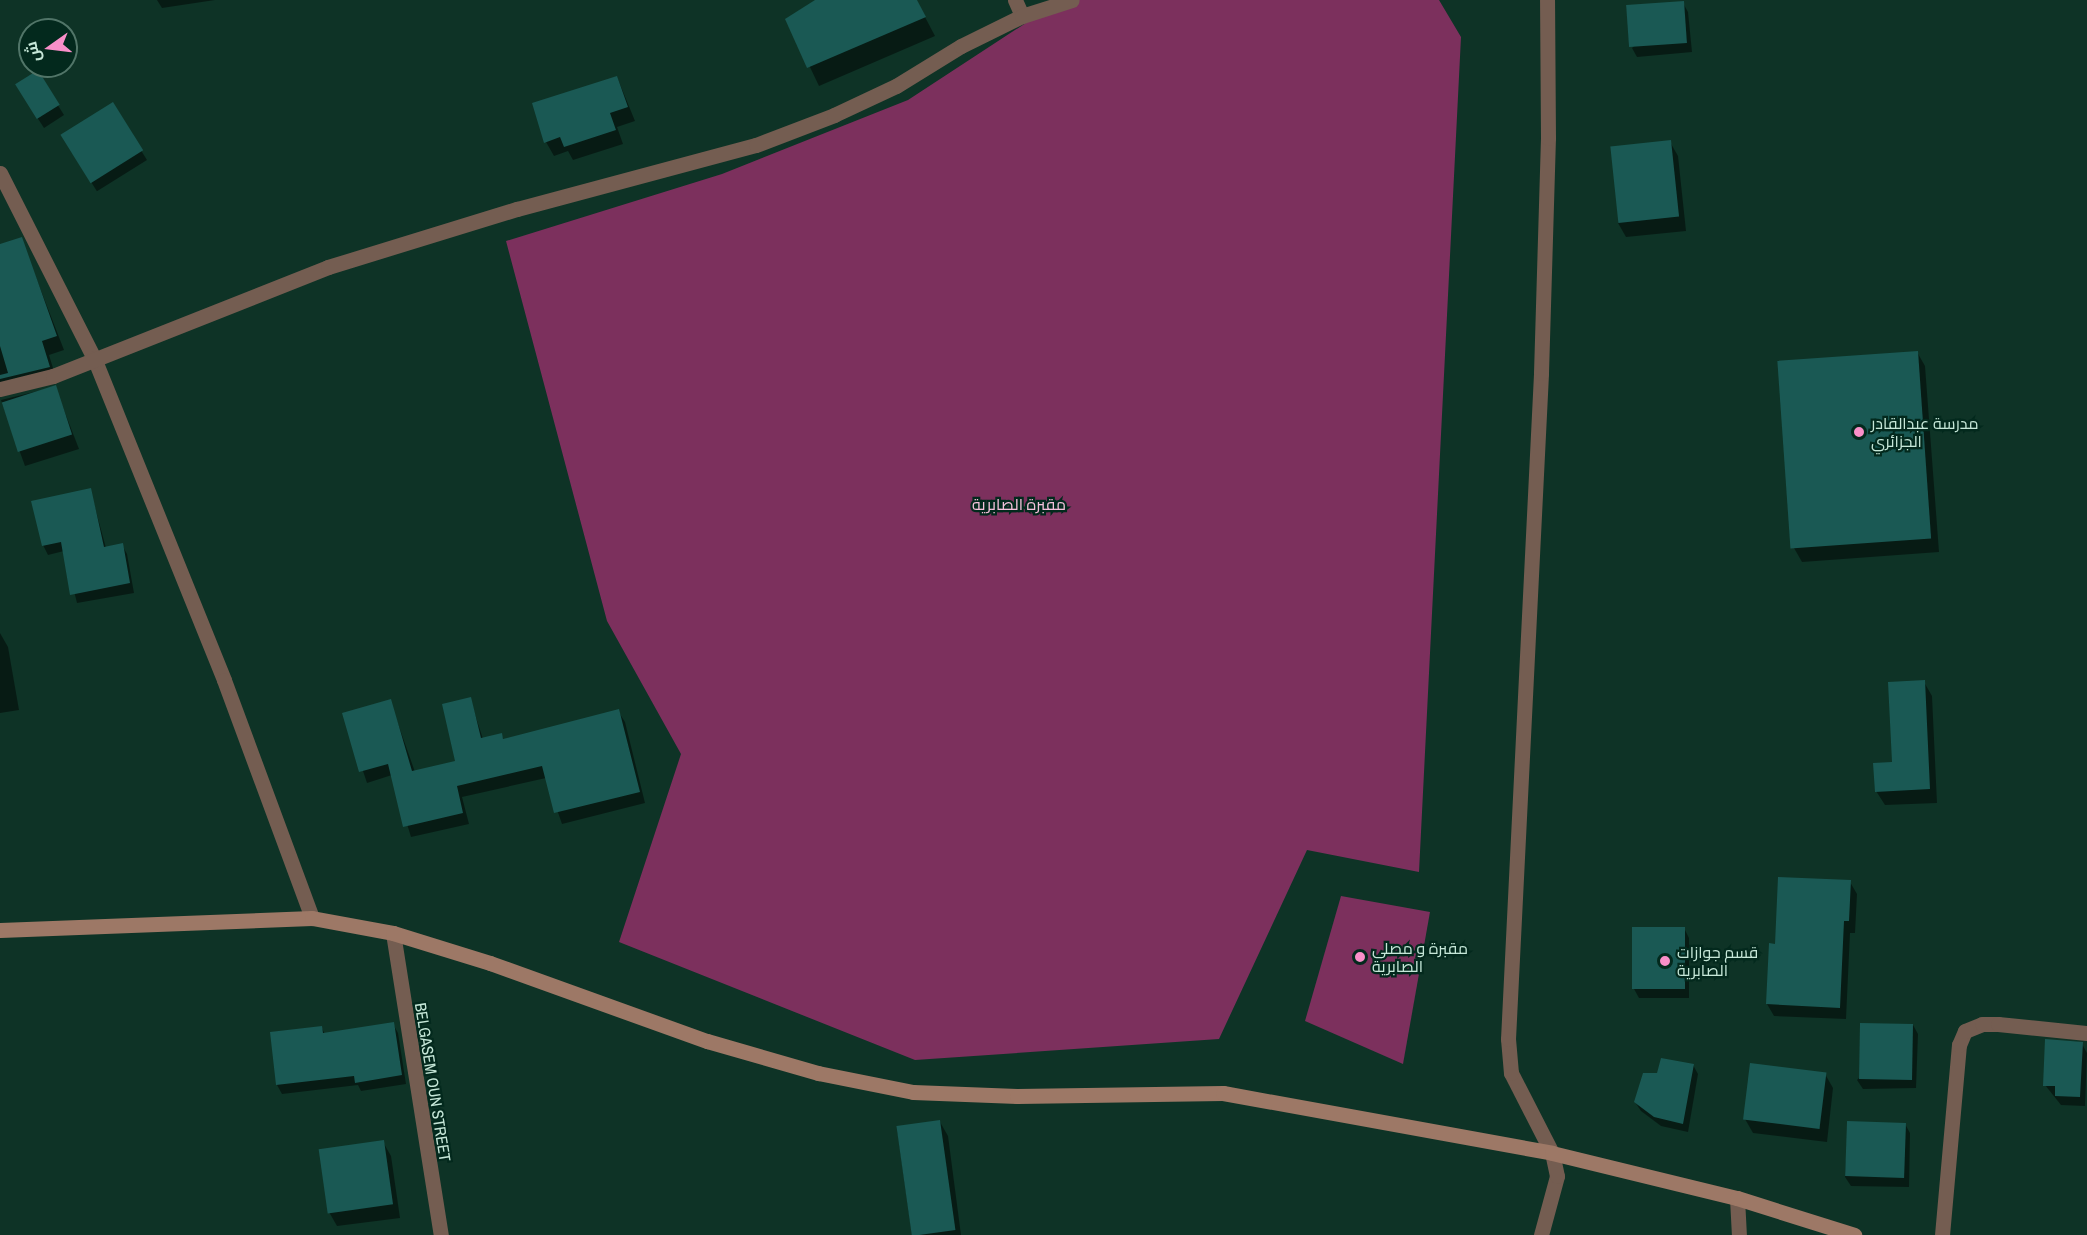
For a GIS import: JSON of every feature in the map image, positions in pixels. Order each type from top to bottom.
[{"type":"street","points":[[1015,0],[1022,16]]},
{"type":"street","points":[[0,389],[53,376],[328,267],[517,209],[643,178],[767,140],[896,86],[961,46],[1022,16],[1072,0]]},
{"type":"street","points":[[1541,1235],[1557,1176],[1552,1153],[1511,1073],[1508,1040],[1541,361],[1548,138],[1547,0]]},
{"type":"street","points":[[0,173],[94,358],[224,680],[312,918]]},
{"type":"street","points":[[0,930],[312,918],[393,933],[490,963],[707,1041],[818,1073],[913,1092],[1017,1096],[1223,1093],[1552,1153],[1737,1198],[1854,1235]]},
{"type":"street","name":"BELGASEM OUN STREET","points":[[393,933],[441,1235]]},
{"type":"street","points":[[1942,1235],[1959,1045],[1965,1031],[1982,1024],[1998,1024],[2087,1034]]},
{"type":"street","points":[[1737,1198],[1739,1235]]},
{"type":"green space","name":"مقبرة الصابرية","points":[[1061,0],[1439,0],[1461,37],[1419,872],[1307,850],[1219,1039],[915,1060],[619,942],[681,754],[607,621],[506,241],[722,174],[908,100]]},
{"type":"green space","points":[[1341,896],[1430,912],[1403,1064],[1305,1021]]},
{"type":"building","points":[[815,0],[917,0],[926,17],[807,68],[785,19]]},
{"type":"building","points":[[1684,1],[1687,43],[1629,47],[1626,5]]},
{"type":"building","points":[[617,76],[628,107],[610,113],[616,130],[564,147],[560,137],[544,143],[532,103]]},
{"type":"building","points":[[25,78],[43,78],[60,105],[37,119],[15,84]]},
{"type":"building","points":[[113,102],[143,150],[91,183],[60,135]]},
{"type":"building","points":[[1671,140],[1679,217],[1618,223],[1610,146]]},
{"type":"building","points":[[22,237],[57,336],[42,341],[50,367],[0,379],[0,375],[8,373],[0,346],[0,244]]},
{"type":"building","points":[[1918,351],[1931,539],[1790,548],[1777,361]]},
{"type":"building","points":[[56,385],[72,434],[18,452],[2,403]]},
{"type":"building","points":[[91,488],[104,547],[123,543],[130,583],[70,595],[61,542],[42,546],[31,501]]},
{"type":"building","points":[[1925,680],[1930,789],[1875,792],[1873,763],[1892,762],[1888,682]]},
{"type":"building","points":[[471,697],[481,738],[502,733],[503,739],[619,709],[640,792],[554,813],[542,766],[457,786],[463,813],[403,827],[388,764],[359,772],[342,713],[391,699],[412,771],[455,761],[442,704]]},
{"type":"building","points":[[1778,877],[1851,880],[1849,921],[1844,921],[1840,1008],[1766,1004],[1769,943],[1775,944]]},
{"type":"building","points":[[1632,927],[1685,927],[1685,989],[1632,989]]},
{"type":"building","points":[[394,1022],[402,1075],[355,1083],[354,1076],[276,1085],[270,1032],[322,1026],[323,1033]]},
{"type":"building","points":[[1860,1023],[1913,1024],[1912,1080],[1859,1079]]},
{"type":"building","points":[[2045,1039],[2083,1042],[2080,1097],[2055,1096],[2055,1086],[2043,1086]]},
{"type":"building","points":[[1661,1058],[1694,1064],[1683,1124],[1654,1117],[1634,1102],[1643,1073],[1657,1073]]},
{"type":"building","points":[[1750,1063],[1826,1072],[1819,1129],[1743,1120]]},
{"type":"building","points":[[940,1120],[955,1230],[912,1235],[896,1126]]},
{"type":"building","points":[[1847,1121],[1906,1123],[1904,1178],[1845,1176]]},
{"type":"building","points":[[384,1140],[393,1204],[328,1214],[319,1149]]},
{"type":"place","name":"مدرسة عبدالقادر الجزائري","points":[[1859,432]]},
{"type":"place","name":"مقبرة و مصلى الصابرية","points":[[1360,957]]},
{"type":"place","name":"قسم جوازات الصابرية","points":[[1665,961]]}]
